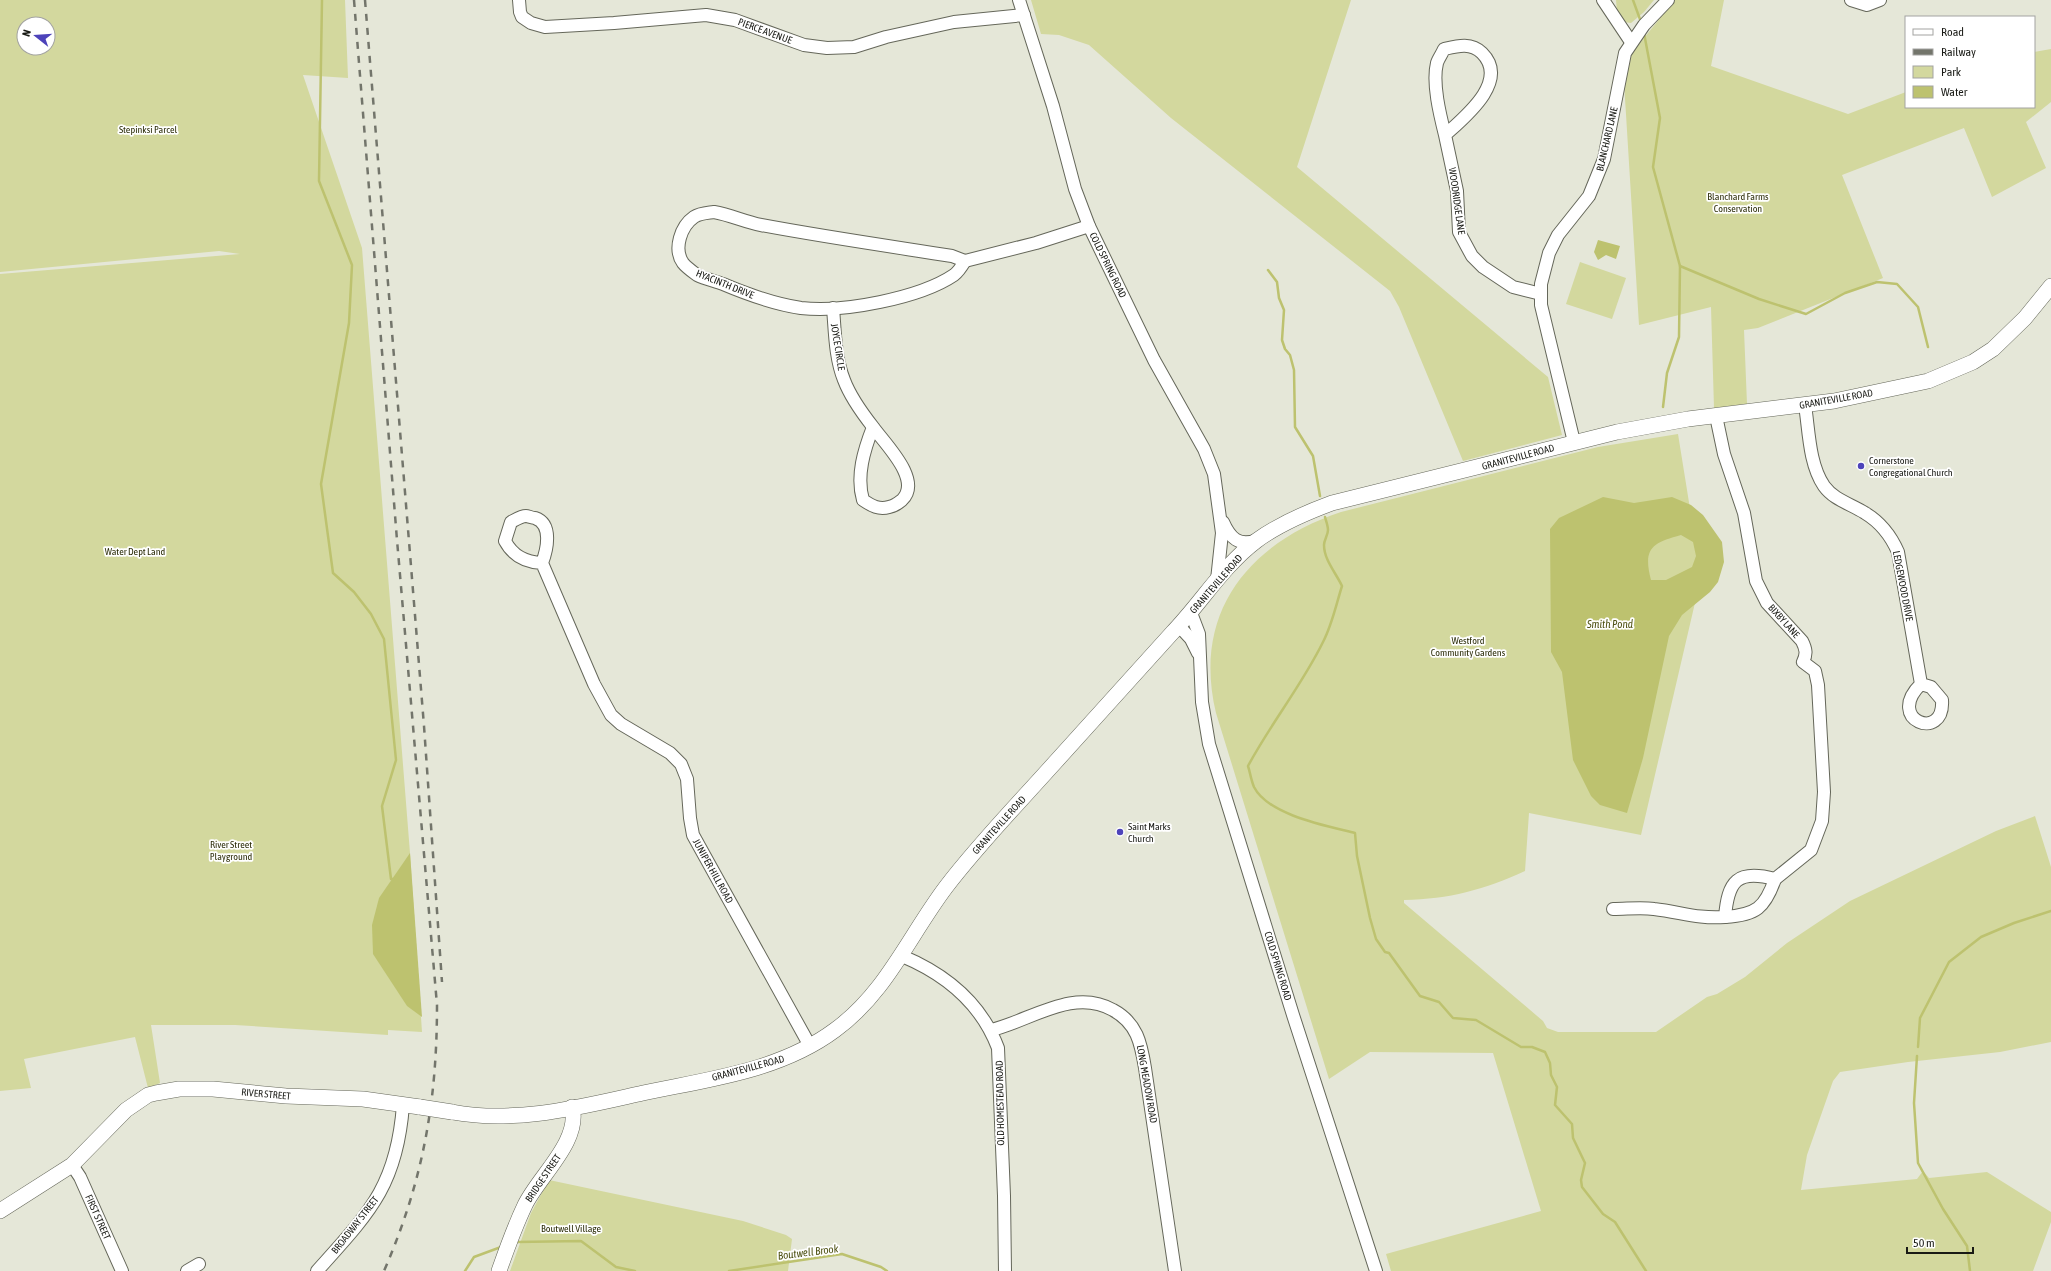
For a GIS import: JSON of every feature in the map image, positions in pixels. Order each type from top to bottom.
[{"type":"main road","name":"GRANITEVILLE ROAD","points":[[572,1108],[760,1067],[796,1054],[836,1030],[860,1009],[884,982],[944,889],[983,842],[1191,613],[1217,580],[1240,555],[1258,540],[1291,520],[1332,503],[1631,429],[1716,416],[1834,401],[1928,381],[1973,362],[1999,344],[2025,318],[2051,286]]},
{"type":"main road","name":"RIVER STREET","points":[[0,1211],[72,1165],[126,1110],[148,1095],[173,1089],[212,1089],[286,1096],[363,1099],[483,1116],[508,1117],[572,1108]]},
{"type":"main road","name":"BRIDGE STREET","points":[[500,1271],[525,1204],[568,1141],[573,1124],[572,1108]]},
{"type":"street","name":"PIERCE AVENUE","points":[[519,0],[522,17],[531,23],[545,26],[614,23],[706,15],[735,20],[804,45],[827,48],[854,47],[886,37],[954,22],[1024,15]]},
{"type":"street","name":"COLD SPRING ROAD","points":[[1019,0],[1053,106],[1075,189],[1089,226],[1154,360],[1204,449],[1214,474],[1222,520],[1217,580]]},
{"type":"street","points":[[1603,0],[1631,42]]},
{"type":"street","name":"BLANCHARD LANE","points":[[1574,442],[1541,305],[1544,267],[1558,235],[1589,196],[1597,178],[1609,137],[1625,52],[1644,25],[1668,0]]},
{"type":"street","points":[[1851,0],[1867,5],[1880,0]]},
{"type":"street","name":"WOODRIDGE LANE","points":[[1445,135],[1474,107],[1486,91],[1491,80],[1489,61],[1481,52],[1470,46],[1458,46],[1444,50],[1437,63],[1436,78],[1439,111],[1457,191],[1459,232],[1472,256],[1483,267],[1513,287],[1541,294]]},
{"type":"street","name":"HYACINTH DRIVE","points":[[714,212],[728,214],[758,225],[834,239],[952,256],[965,261],[955,274],[932,288],[879,302],[833,308],[803,308],[777,304],[697,274],[683,263],[679,250],[680,237],[688,223],[694,217],[701,214],[714,212]]},
{"type":"street","points":[[965,261],[1036,243],[1089,226]]},
{"type":"street","name":"JOYCE CIRCLE","points":[[833,308],[836,345],[844,380],[872,427],[903,466],[908,481],[906,496],[894,506],[883,509],[874,507],[863,500],[860,490],[864,453],[872,427]]},
{"type":"street","name":"LEDGEWOOD DRIVE","points":[[1805,405],[1815,466],[1824,486],[1830,493],[1865,513],[1878,523],[1893,541],[1898,552],[1921,684]]},
{"type":"street","name":"BIXBY LANE","points":[[1716,416],[1724,454],[1744,513],[1756,581],[1768,603],[1802,641],[1806,649],[1806,657],[1803,662],[1815,672],[1818,685],[1824,792],[1821,826],[1811,850],[1775,879]]},
{"type":"street","name":"COLD SPRING ROAD","points":[[1222,520],[1228,533],[1235,540],[1244,543],[1258,540]]},
{"type":"street","name":"JUNIPER HILL ROAD","points":[[542,563],[594,684],[611,715],[621,724],[670,753],[681,764],[687,779],[693,835],[810,1046]]},
{"type":"street","name":"COLD SPRING ROAD","points":[[1191,613],[1197,623],[1199,634],[1202,702],[1209,744],[1293,1015],[1376,1271]]},
{"type":"street","name":"COLD SPRING ROAD","points":[[1179,626],[1191,639],[1199,656]]},
{"type":"street","points":[[1613,909],[1653,909],[1708,918],[1726,917],[1736,916],[1758,909],[1768,898],[1775,879],[1762,876],[1745,876],[1735,882],[1727,897],[1726,917]]},
{"type":"street","name":"OLD HOMESTEAD ROAD","points":[[902,956],[961,991],[979,1011],[991,1030],[999,1059],[1005,1271]]},
{"type":"street","name":"LONG MEADOW ROAD","points":[[991,1030],[1008,1026],[1064,1005],[1082,1002],[1093,1002],[1108,1007],[1123,1016],[1132,1026],[1138,1035],[1145,1068],[1175,1271]]},
{"type":"street","name":"BROADWAY STREET","points":[[317,1271],[370,1209],[383,1188],[395,1156],[403,1105]]},
{"type":"street","name":"FIRST STREET","points":[[72,1165],[83,1184],[122,1271]]},
{"type":"street","points":[[187,1271],[199,1264]]},
{"type":"green space","points":[[0,0],[345,0],[348,78],[303,75],[362,248],[410,853],[422,1032],[388,1030],[388,1035],[235,1025],[151,1025],[160,1083],[148,1088],[135,1037],[24,1059],[31,1088],[0,1091],[0,274],[240,254],[219,251],[0,272]]},
{"type":"green space","points":[[1031,0],[1351,0],[1297,167],[1548,377],[1562,435],[1463,461],[1399,307],[1390,291],[1171,118],[1089,45],[1059,35],[1041,34]]},
{"type":"green space","points":[[1616,0],[1654,0],[1644,12],[1631,23],[1624,22],[1617,12]]},
{"type":"green space","name":"Blanchard Farms Conservation","points":[[1675,0],[1724,0],[1711,66],[1848,114],[1905,92],[1905,108],[2035,108],[2035,52],[2051,49],[2051,102],[2026,122],[2046,168],[1992,197],[1964,128],[1842,175],[1883,278],[1758,328],[1744,330],[1747,404],[1714,408],[1711,307],[1639,325],[1624,82],[1630,55]]},
{"type":"green space","points":[[1580,262],[1626,278],[1612,319],[1566,304]]},
{"type":"green space","name":"Westford Community Gardens","points":[[1678,434],[1701,577],[1641,835],[1529,813],[1525,871],[1510,878],[1466,892],[1436,898],[1404,900],[1404,903],[1543,1021],[1547,1028],[1558,1032],[1656,1032],[1707,997],[1717,994],[1745,977],[1787,943],[1850,901],[1996,831],[2035,816],[2051,867],[2051,1042],[2000,1052],[1908,1062],[1840,1072],[1833,1081],[1807,1155],[1801,1190],[1917,1179],[1923,1171],[1929,1178],[1987,1172],[2051,1212],[2051,1222],[2033,1271],[1391,1271],[1386,1254],[1541,1211],[1493,1053],[1370,1052],[1329,1079],[1216,713],[1211,677],[1212,644],[1220,614],[1235,587],[1254,563],[1279,542],[1308,525],[1341,512],[1598,447]]},
{"type":"green space","name":"Boutwell Village","points":[[549,1180],[743,1221],[786,1235],[792,1239],[788,1271],[510,1271],[531,1213]]},
{"type":"water","points":[[1598,240],[1620,246],[1616,259],[1606,255],[1598,260],[1594,252]]},
{"type":"water","name":"Smith Pond","points":[[1603,497],[1634,503],[1672,497],[1691,505],[1703,515],[1722,542],[1724,562],[1718,582],[1710,592],[1682,615],[1669,636],[1643,758],[1627,813],[1600,805],[1591,796],[1573,760],[1562,672],[1551,652],[1550,529],[1559,518]],"holes":[[[1681,535],[1693,542],[1696,556],[1692,567],[1666,580],[1651,580],[1648,561],[1649,554],[1656,545]]]},
{"type":"water","points":[[410,853],[422,1017],[407,1006],[373,954],[372,925],[379,898]]},
{"type":"waterway","points":[[322,0],[319,181],[352,265],[349,323],[321,484],[333,573],[354,592],[371,614],[384,639],[396,760],[382,806],[391,879],[393,879]]},
{"type":"waterway","points":[[1633,0],[1641,22]]},
{"type":"waterway","points":[[1644,33],[1660,118],[1653,167],[1680,266],[1679,337],[1667,373],[1663,407]]},
{"type":"waterway","points":[[1680,266],[1759,299],[1806,314],[1845,293],[1877,282],[1897,284],[1918,307],[1928,347]]},
{"type":"waterway","points":[[1268,270],[1277,282],[1279,298],[1284,310],[1282,340],[1285,349],[1290,355],[1294,370],[1295,427],[1313,456],[1320,496]]},
{"type":"waterway","points":[[1325,517],[1328,530],[1324,543],[1326,556],[1342,586],[1329,629],[1315,658],[1248,766],[1254,787],[1261,797],[1285,812],[1314,823],[1355,833],[1357,856],[1376,939],[1385,952],[1389,953],[1420,996],[1439,1002],[1453,1018],[1476,1020],[1521,1047],[1532,1047],[1545,1052],[1550,1063],[1551,1075],[1557,1087],[1555,1105],[1572,1124],[1573,1138],[1585,1163],[1581,1180],[1582,1187],[1603,1214],[1615,1222],[1646,1271]]},
{"type":"waterway","points":[[1918,1047],[1920,1018],[1949,962],[1981,937],[2014,923],[2051,911]]},
{"type":"waterway","points":[[1917,1056],[1914,1103],[1918,1163],[1943,1209],[1967,1246],[1970,1271]]},
{"type":"waterway","name":"Boutwell Brook","points":[[517,1242],[581,1241],[616,1267],[635,1271]]},
{"type":"waterway","name":"Boutwell Brook","points":[[465,1271],[474,1257],[501,1247]]},
{"type":"waterway","name":"Boutwell Brook","points":[[729,1271],[842,1254],[881,1267],[887,1271]]},
{"type":"railway","points":[[354,0],[397,540],[437,1005],[434,1075],[431,1108],[425,1141],[409,1205],[384,1271]]},
{"type":"railway","points":[[365,0],[424,726],[442,982]]},
{"type":"place","name":"Cornerstone Congregational Church","points":[[1861,466]]},
{"type":"place","name":"Saint Marks Church","points":[[1120,832]]},
{"type":"park label","name":"Stepinksi Parcel","points":[[148,129]]},
{"type":"park label","name":"Water Dept Land","points":[[135,551]]},
{"type":"park label","name":"River Street Playground","points":[[231,850]]}]
